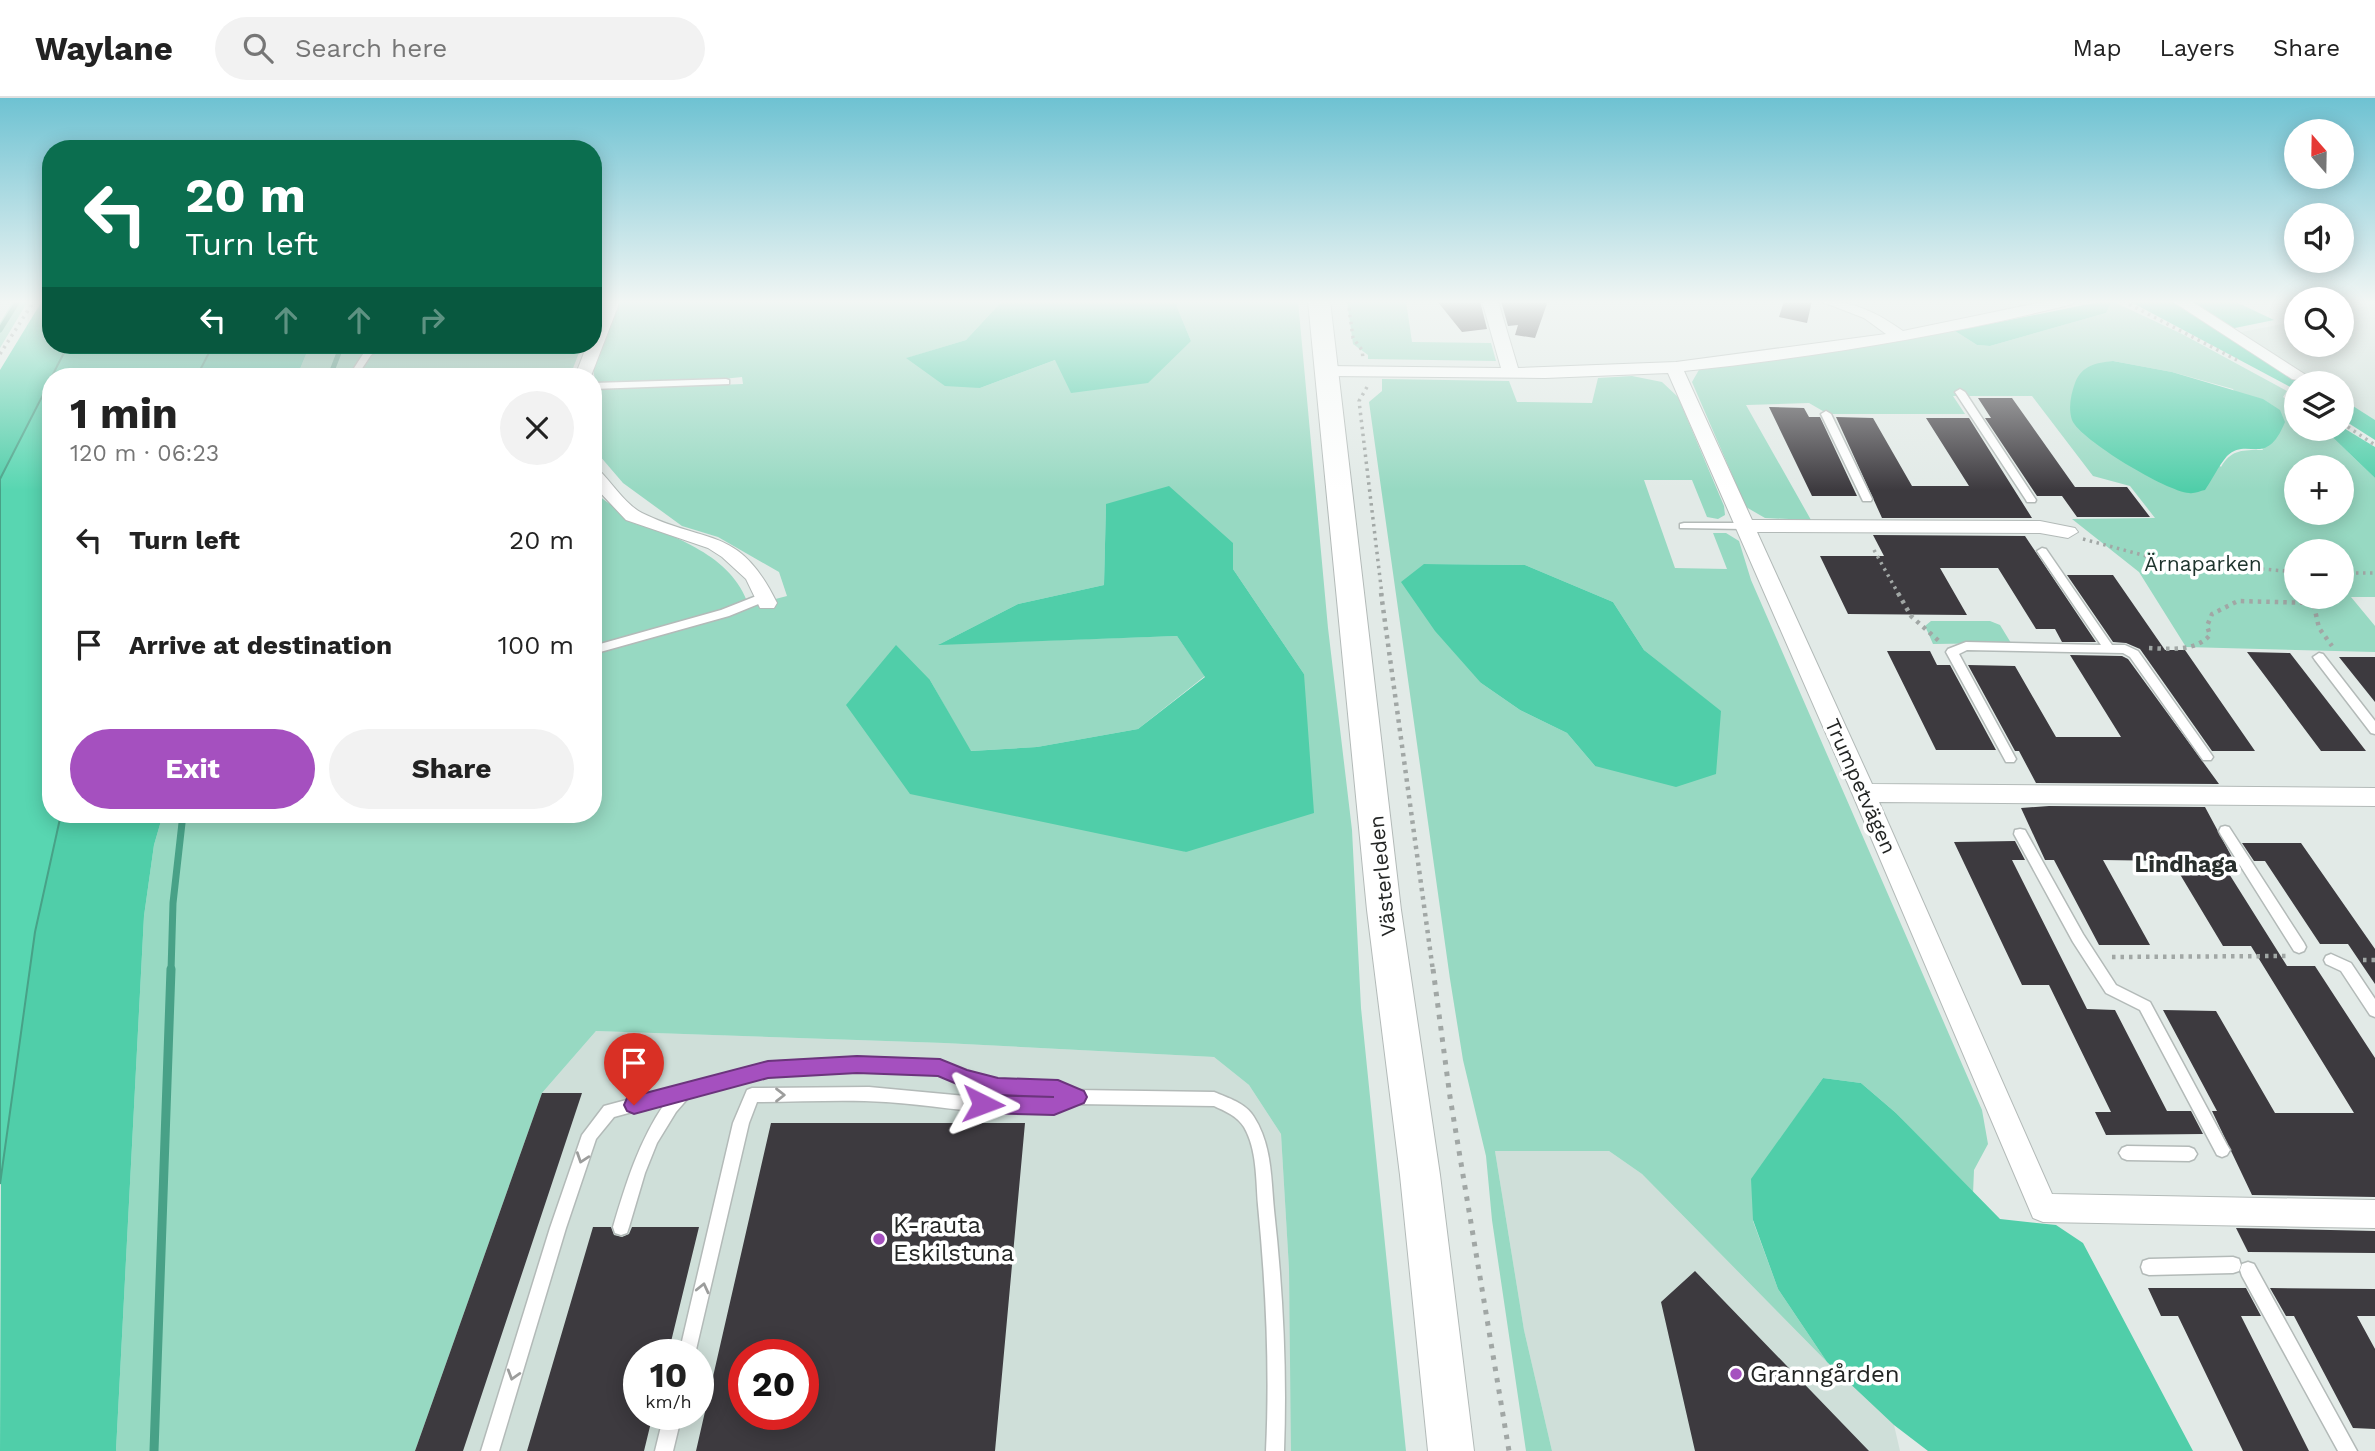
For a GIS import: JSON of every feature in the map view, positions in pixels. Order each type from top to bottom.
[{"type":"main road","name":"Västerleden","points":[[1325,364],[1384,910],[1420,1175],[1451,1451]]},
{"type":"street","points":[[1508,364],[1511,373]]},
{"type":"street","points":[[1326,371],[1511,373],[1695,364]]},
{"type":"street","name":"Trumpetvägen","points":[[1674,367],[1864,793],[2043,1208],[2375,1214]]},
{"type":"street","points":[[602,484],[632,516],[715,544],[729,553],[754,576],[765,600]]},
{"type":"street","points":[[1745,526],[2040,527],[2068,532]]},
{"type":"street","points":[[1864,793],[2375,797]]},
{"type":"lane","points":[[602,386],[726,382]]},
{"type":"lane","points":[[1959,393],[2031,500]]},
{"type":"lane","points":[[1826,414],[1867,499]]},
{"type":"lane","points":[[1684,526],[1745,526]]},
{"type":"lane","points":[[2042,551],[2108,647]]},
{"type":"lane","points":[[602,647],[765,600]]},
{"type":"lane","points":[[2010,759],[1952,652],[1966,646],[2125,649],[2134,654],[2207,757]]},
{"type":"lane","points":[[2319,657],[2375,730]]},
{"type":"lane","points":[[2225,831],[2297,952]]},
{"type":"lane","points":[[2020,834],[2111,989],[2145,1006],[2222,1150]]},
{"type":"lane","points":[[2331,960],[2346,967],[2375,1011]]},
{"type":"lane","points":[[490,1451],[558,1228],[590,1135],[608,1111],[768,1069],[857,1064],[940,1068],[964,1079],[998,1087],[1058,1089],[1077,1097],[1214,1099],[1233,1107],[1249,1121],[1262,1158],[1273,1257],[1278,1402],[1275,1451]]},
{"type":"lane","points":[[621,1227],[640,1163],[664,1112],[684,1093]]},
{"type":"lane","points":[[691,1339],[741,1123],[752,1095],[886,1095],[932,1101],[1054,1107],[1077,1097]]},
{"type":"lane","points":[[2127,1153],[2189,1154]]},
{"type":"lane","points":[[2149,1267],[2241,1268],[2348,1451]]},
{"type":"lane","points":[[664,1451],[669,1430]]},
{"type":"path","points":[[1364,364],[1367,389],[1359,401],[1378,568],[1464,1198],[1509,1451]]},
{"type":"path","points":[[2354,431],[2375,445]]},
{"type":"path","points":[[2068,532],[2098,544],[2137,553],[2210,565],[2284,571]]},
{"type":"path","points":[[1874,550],[1911,616],[1952,652]]},
{"type":"path","points":[[2354,573],[2375,573]]},
{"type":"path","points":[[2125,649],[2190,648],[2207,640],[2210,635],[2207,626],[2212,614],[2238,601],[2284,600]]},
{"type":"path","points":[[2314,609],[2319,628],[2332,646],[2319,657]]},
{"type":"path","points":[[2091,957],[2297,952]]},
{"type":"shaded area","points":[[4,364],[58,364],[56,368],[42,368],[42,395],[0,484],[0,370]]},
{"type":"shaded area","points":[[58,364],[203,364],[201,368],[56,368]]},
{"type":"shaded area","points":[[203,364],[302,364],[300,368],[201,368]]},
{"type":"shaded area","points":[[915,364],[1044,364],[980,388],[945,386]]},
{"type":"shaded area","points":[[1057,364],[1167,364],[1148,383],[1071,393]]},
{"type":"shaded area","points":[[2097,364],[2130,364],[2172,372],[2263,399],[2280,410],[2284,424],[2278,436],[2264,448],[2242,449],[2227,456],[2205,490],[2191,493],[2178,490],[2126,464],[2078,429],[2072,420],[2070,401],[2078,377]]},
{"type":"shaded area","points":[[2247,364],[2271,364],[2284,372],[2284,384]]},
{"type":"shaded area","points":[[2286,364],[2375,364],[2375,420],[2354,407],[2354,371],[2297,371]]},
{"type":"shaded area","points":[[42,397],[42,823],[59,823],[35,932],[0,1184],[0,479]]},
{"type":"shaded area","points":[[2354,407],[2375,420],[2375,440],[2354,427]]},
{"type":"shaded area","points":[[2354,434],[2375,447],[2375,478],[2354,455],[2336,441],[2354,441]]},
{"type":"shaded area","points":[[1169,486],[1233,543],[1233,569],[1304,674],[1314,813],[1186,852],[910,794],[846,705],[896,645],[930,680],[971,751],[1037,747],[1138,729],[1205,677],[1177,636],[938,645],[1018,604],[1104,585],[1106,504]]},
{"type":"shaded area","points":[[1424,564],[1525,565],[1613,602],[1644,650],[1721,711],[1716,774],[1676,787],[1595,766],[1567,733],[1520,710],[1481,683],[1435,631],[1401,582]]},
{"type":"shaded area","points":[[59,823],[160,823],[154,845],[144,916],[116,1451],[0,1451],[1,1162],[35,932]]},
{"type":"shaded area","points":[[596,1031],[944,1043],[1214,1057],[1249,1085],[1281,1134],[1289,1269],[1293,1451],[415,1451],[542,1093]]},
{"type":"shaded area","points":[[1823,1078],[1861,1083],[1896,1113],[2000,1219],[2056,1225],[2083,1243],[2193,1451],[1928,1451],[1894,1425],[1827,1362],[1778,1289],[1753,1220],[1751,1179]]},
{"type":"shaded area","points":[[1495,1151],[1609,1151],[1642,1174],[1827,1362],[1894,1425],[1900,1451],[1552,1451],[1524,1330]]},
{"type":"green space","points":[[302,364],[575,364],[573,368],[300,368]]},
{"type":"green space","points":[[594,364],[922,364],[980,388],[1044,364],[1304,364],[1328,628],[1352,830],[1361,1008],[1406,1451],[1291,1451],[1289,1269],[1281,1134],[1249,1085],[1214,1057],[944,1043],[596,1031],[542,1093],[415,1451],[116,1451],[144,916],[154,845],[160,823],[602,823],[602,498],[630,517],[683,541],[715,560],[741,588],[749,606],[787,596],[779,572],[718,537],[682,526],[623,483],[602,458],[602,390],[743,384],[742,377],[668,384],[602,382],[602,368],[593,368]],"holes":[[[1106,504],[1233,569],[1304,674],[1186,852],[847,705],[930,680],[970,751],[1037,747],[1138,729],[1205,676],[1177,636],[940,644],[1018,604],[1104,585]]]},
{"type":"green space","name":"Ärnaparken","points":[[1730,364],[2116,364],[2221,467],[2234,454],[2263,450],[2233,389],[2172,372],[2130,364],[2238,364],[2284,389],[2284,441],[2336,441],[2351,455],[2284,455],[2284,525],[2354,525],[2354,458],[2375,478],[2375,597],[2354,597],[2354,539],[2284,539],[2284,609],[2354,609],[2354,601],[2375,626],[2375,652],[2186,647],[2139,572],[2072,519],[2155,518],[2130,486],[2093,476],[2032,396],[1953,396],[1965,414],[1828,414],[1809,403],[1746,405],[1811,520],[1765,518],[1746,507],[1692,382],[1700,368]]},
{"type":"green space","points":[[1632,376],[1662,382],[1678,397],[1724,506],[1725,515],[1718,519],[1707,517],[1692,480],[1644,480],[1675,568],[1727,569],[1713,533],[1726,533],[1739,541],[1751,580],[1982,1110],[1988,1144],[1974,1170],[1973,1194],[1896,1113],[1861,1083],[1823,1078],[1786,1131],[1753,1221],[1778,1289],[1827,1362],[1642,1174],[1609,1151],[1495,1151],[1524,1330],[1552,1451],[1526,1451],[1492,1220],[1486,1156],[1463,1060],[1450,979],[1369,402],[1382,391],[1382,379],[1509,381],[1517,402],[1592,403],[1598,378]],"holes":[[[1424,564],[1525,565],[1613,602],[1644,650],[1721,712],[1595,766],[1567,733],[1520,710],[1481,683]]]},
{"type":"green space","points":[[1931,621],[1990,621],[2000,625],[2011,643],[1933,644],[1925,626]]},
{"type":"building","points":[[1978,398],[2012,398],[2075,487],[2127,487],[2150,517],[2077,517],[2062,496],[2037,496],[1985,418],[1991,418]]},
{"type":"building","points":[[1769,407],[1804,408],[1809,417],[1820,417],[1857,496],[1812,496]]},
{"type":"building","points":[[1836,417],[1873,418],[1912,486],[1969,486],[1926,418],[1969,418],[2032,518],[1882,518]]},
{"type":"building","points":[[1873,535],[2025,536],[2096,642],[2062,642],[2055,629],[2036,629],[1998,568],[1940,568],[1967,615],[1848,614],[1820,556],[1884,556]]},
{"type":"building","points":[[2067,575],[2113,575],[2165,650],[2185,650],[2255,751],[2212,751],[2140,649],[2126,643],[2113,642]]},
{"type":"building","points":[[1887,651],[1930,651],[1937,665],[1950,665],[1996,750],[1936,750]]},
{"type":"building","points":[[2247,652],[2290,653],[2366,751],[2321,751]]},
{"type":"building","points":[[2070,655],[2122,656],[2128,659],[2219,784],[2036,783],[2019,751],[2015,751],[1968,665],[2015,666],[2056,737],[2121,737]]},
{"type":"building","points":[[2339,657],[2375,657],[2375,702]]},
{"type":"building","points":[[2205,807],[2234,861],[2221,861],[2287,966],[2315,966],[2375,1058],[2375,1197],[2252,1195],[2212,1111],[2217,1111],[2163,1010],[2216,1011],[2275,1113],[2354,1113],[2251,946],[2223,946],[2172,861],[2103,860],[2150,945],[2099,945],[2054,860],[2045,860],[2021,808]]},
{"type":"building","points":[[2015,841],[2025,860],[2012,860],[2087,1009],[2115,1010],[2167,1111],[2191,1111],[2203,1134],[2106,1135],[2095,1112],[2111,1112],[2049,985],[2022,985],[1954,842]]},
{"type":"building","points":[[2242,843],[2301,843],[2375,949],[2375,984],[2348,944],[2320,944],[2265,861],[2254,861]]},
{"type":"building","points":[[542,1093],[582,1093],[463,1451],[415,1451]]},
{"type":"building","name":"K-rauta Eskilstuna","points":[[771,1123],[1025,1123],[995,1451],[696,1451],[701,1430],[714,1430],[714,1372]]},
{"type":"building","points":[[593,1227],[611,1227],[614,1235],[622,1237],[629,1234],[632,1227],[699,1227],[672,1339],[623,1339],[623,1430],[649,1430],[644,1451],[527,1451]]},
{"type":"building","points":[[2236,1228],[2375,1231],[2375,1253],[2248,1252]]},
{"type":"building","name":"Granngården","points":[[1695,1271],[1869,1451],[1695,1451],[1661,1302]]},
{"type":"building","points":[[2148,1288],[2246,1288],[2261,1316],[2241,1316],[2309,1451],[2243,1451],[2178,1316],[2161,1316]]},
{"type":"building","points":[[2270,1288],[2375,1289],[2375,1316],[2357,1316],[2375,1349],[2375,1429],[2353,1428],[2294,1316],[2286,1316]]},
{"type":"waterway","points":[[333,368],[335,364]]},
{"type":"waterway","points":[[171,971],[173,903],[182,823]]},
{"type":"waterway","points":[[154,1451],[171,969]]},
{"type":"place","name":"K-rauta Eskilstuna","points":[[879,1239]]},
{"type":"place","name":"Granngården","points":[[1736,1374]]},
{"type":"district","name":"Lindhaga","points":[[2186,864]]},
{"type":"route","points":[[634,1105],[768,1069],[857,1064],[940,1068],[964,1079],[998,1087],[1058,1089],[1077,1097],[1054,1107],[983,1104]]}]
